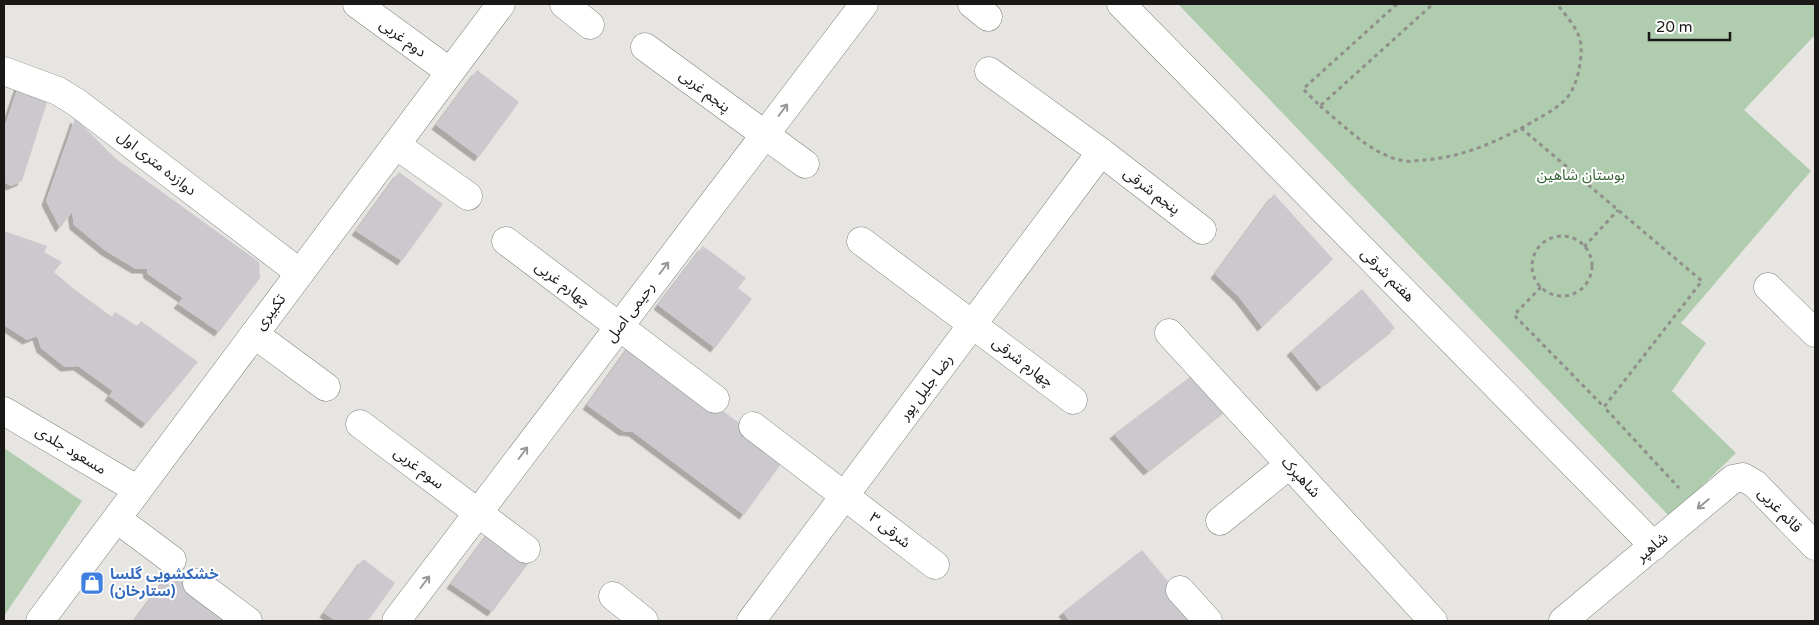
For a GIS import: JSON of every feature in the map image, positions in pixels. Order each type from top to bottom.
[{"type":"street","name":"دوم غربی","points":[[356,4],[450,72]]},
{"type":"street","name":"تکبیری","points":[[40,621],[501,4]]},
{"type":"street","points":[[564,4],[590,25]]},
{"type":"street","name":"رحیمی اصل","points":[[396,621],[864,4]]},
{"type":"street","name":"هفتم شرقی","points":[[1121,4],[1654,546]]},
{"type":"street","name":"پنجم غربی","points":[[645,47],[764,135]]},
{"type":"street","name":"دوازده متری اول","points":[[4,71],[58,91],[76,102],[300,274]]},
{"type":"street","points":[[989,71],[1101,152]]},
{"type":"street","points":[[764,135],[805,164]]},
{"type":"street","points":[[396,145],[468,196]]},
{"type":"street","name":"پنجم شرقی","points":[[1101,152],[1202,230]]},
{"type":"street","name":"رضا جلیل پور","points":[[751,621],[1101,152]]},
{"type":"street","name":"چهارم غربی","points":[[506,241],[619,327]]},
{"type":"street","points":[[861,241],[973,324]]},
{"type":"street","points":[[1768,287],[1815,333]]},
{"type":"street","name":"چهارم شرقی","points":[[973,324],[1073,400]]},
{"type":"street","points":[[619,327],[715,399]]},
{"type":"street","name":"شاهپرک","points":[[1169,333],[1433,621]]},
{"type":"street","points":[[254,334],[326,387]]},
{"type":"street","name":"مسعود جلدی","points":[[4,411],[138,490]]},
{"type":"street","name":"سوم غربی","points":[[360,424],[526,549]]},
{"type":"street","points":[[754,426],[845,496]]},
{"type":"street","points":[[1220,520],[1289,465]]},
{"type":"street","name":"شاهپر","points":[[1563,621],[1733,479],[1743,477]]},
{"type":"street","name":"قائم غربی","points":[[1743,477],[1755,484],[1815,546]]},
{"type":"street","name":"۳ شرقی","points":[[845,496],[935,566]]},
{"type":"street","points":[[116,519],[172,560]]},
{"type":"street","points":[[197,583],[248,621]]},
{"type":"street","points":[[1180,590],[1208,621]]},
{"type":"street","points":[[613,596],[644,621]]},
{"type":"path","points":[[1397,4],[1303,89],[1320,106],[1370,146],[1384,154],[1406,161],[1445,158],[1483,147],[1553,110],[1566,99],[1574,86],[1581,45],[1574,27],[1557,4]]},
{"type":"path","points":[[1320,106],[1433,4]]},
{"type":"path","points":[[1521,128],[1702,281],[1604,407]]},
{"type":"path","points":[[1584,247],[1618,210]]},
{"type":"path","points":[[1564,236],[1574,239],[1584,247],[1588,252],[1591,262],[1591,272],[1587,282],[1581,289],[1572,294],[1562,296],[1552,294],[1541,287],[1533,274],[1532,265],[1538,247],[1555,237],[1564,236]]},
{"type":"path","points":[[1541,287],[1514,314],[1698,508]]},
{"type":"green space","name":"بوستان شاهین","points":[[1178,4],[1815,4],[1815,35],[1744,110],[1811,171],[1681,323],[1706,343],[1672,391],[1736,453],[1670,517]]},
{"type":"green space","points":[[4,448],[82,501],[4,616]]},
{"type":"building","points":[[477,70],[519,102],[479,157],[436,125]]},
{"type":"building","points":[[19,84],[49,96],[22,181],[11,186],[4,182],[4,128]]},
{"type":"building","points":[[75,118],[115,158],[259,262],[260,278],[219,332],[178,304],[183,298],[148,274],[147,269],[136,269],[106,251],[74,225],[72,212],[60,228],[46,201]]},
{"type":"building","points":[[399,172],[443,204],[402,261],[356,231]]},
{"type":"building","points":[[1274,194],[1333,259],[1262,327],[1239,297],[1215,274]]},
{"type":"building","points":[[4,231],[47,246],[44,252],[62,262],[54,272],[74,289],[112,317],[115,312],[137,326],[141,321],[198,362],[146,424],[109,396],[113,391],[78,366],[65,367],[41,348],[37,336],[27,340],[4,325]]},
{"type":"building","points":[[703,246],[746,278],[738,288],[752,299],[715,348],[658,305]]},
{"type":"building","points":[[1362,289],[1395,328],[1321,387],[1291,351]]},
{"type":"building","points":[[631,344],[786,457],[744,515],[633,432],[623,431],[587,405]]},
{"type":"building","points":[[1195,373],[1227,409],[1148,471],[1114,434]]},
{"type":"building","points":[[493,527],[534,556],[492,612],[451,584]]},
{"type":"building","points":[[1142,550],[1172,586],[1196,621],[1070,621],[1063,612]]},
{"type":"building","points":[[363,559],[395,583],[368,621],[336,621],[324,613]]},
{"type":"building","points":[[171,571],[235,621],[134,621]]},
{"type":"place","name":"خشکشویی گلسا (ستارخان)","points":[[92,583]]}]
